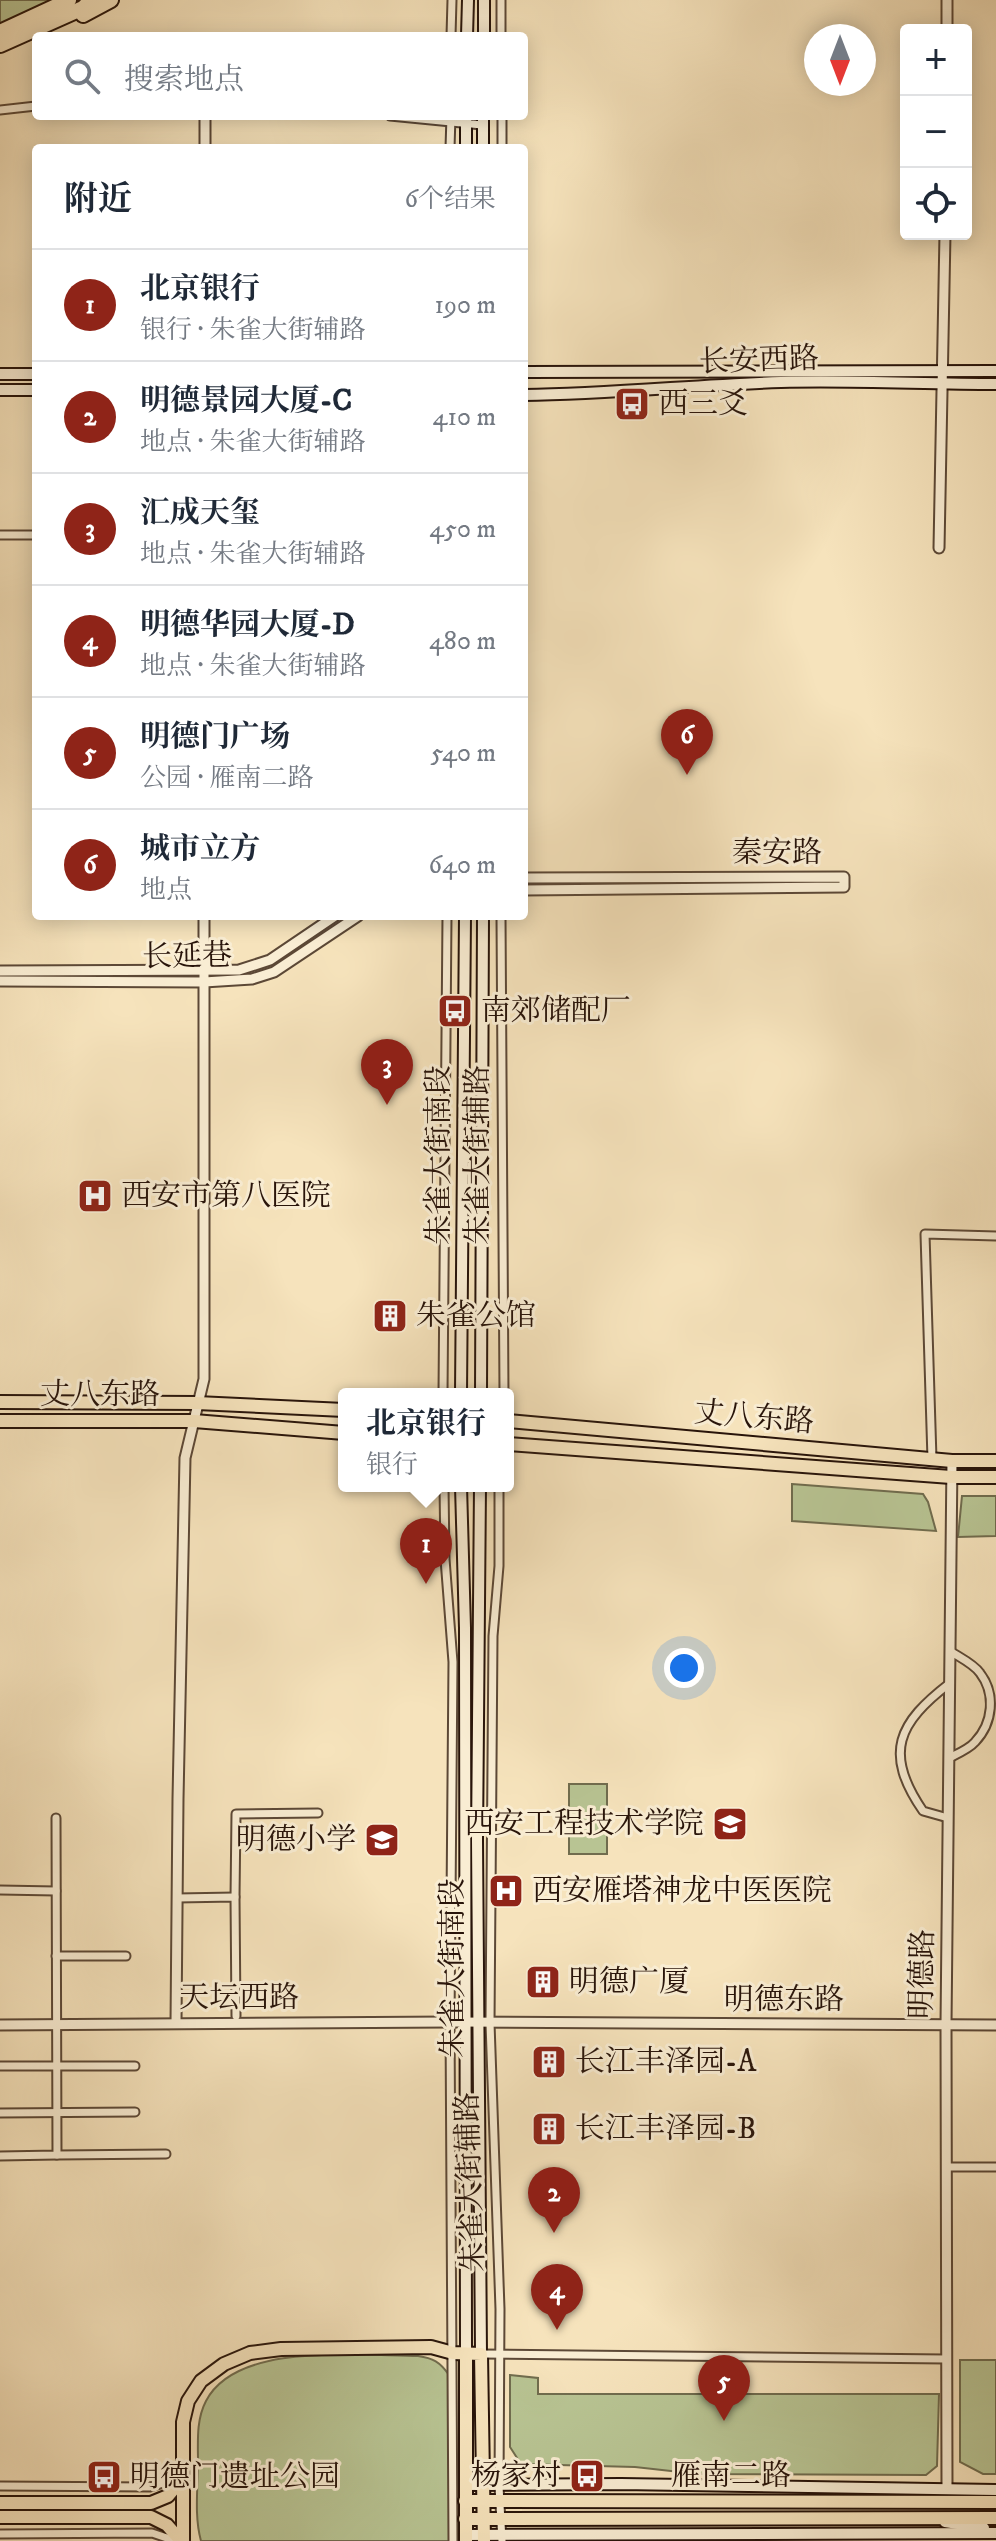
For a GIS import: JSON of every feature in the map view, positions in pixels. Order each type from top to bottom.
[{"type":"highway","points":[[4,31],[69,0]]},
{"type":"highway","points":[[0,46],[83,8],[91,0]]},
{"type":"highway","points":[[47,32],[111,0]]},
{"type":"highway","points":[[0,46],[32,37]]},
{"type":"main road","points":[[467,32],[468,0]]},
{"type":"main road","points":[[484,0],[484,32]]},
{"type":"main road","points":[[466,121],[466,144]]},
{"type":"main road","points":[[482,121],[483,144]]},
{"type":"main road","name":"长安西路","points":[[528,372],[996,371]]},
{"type":"main road","points":[[0,374],[32,374]]},
{"type":"main road","name":"长安西路","points":[[528,395],[602,394],[785,382],[996,384]]},
{"type":"main road","points":[[0,390],[32,390]]},
{"type":"main road","name":"朱雀大街南段","points":[[461,1388],[465,920]]},
{"type":"main road","name":"朱雀大街南段","points":[[481,1388],[483,920]]},
{"type":"main road","name":"丈八东路","points":[[0,1402],[197,1403],[338,1410]]},
{"type":"main road","name":"丈八东路","points":[[0,1421],[194,1421],[338,1433]]},
{"type":"main road","name":"丈八东路","points":[[514,1422],[952,1461],[996,1461]]},
{"type":"main road","name":"丈八东路","points":[[514,1444],[951,1477],[996,1477]]},
{"type":"main road","name":"朱雀大街南段","points":[[459,2354],[465,2022],[466,1643],[461,1492]]},
{"type":"main road","name":"朱雀大街南段","points":[[480,1492],[478,2022],[481,2354]]},
{"type":"main road","points":[[180,2541],[183,2422],[188,2401],[201,2381],[224,2364],[250,2353],[281,2349],[431,2347],[459,2354],[481,2354],[484,2538]]},
{"type":"main road","points":[[459,2354],[466,2538],[766,2534],[946,2538],[996,2532]]},
{"type":"main road","points":[[0,2503],[151,2503],[168,2496],[183,2478]]},
{"type":"main road","points":[[466,2485],[621,2484],[996,2490]]},
{"type":"main road","points":[[781,2487],[781,2502]]},
{"type":"main road","points":[[947,2488],[996,2500]]},
{"type":"main road","name":"雁南二路","points":[[465,2501],[996,2500]]},
{"type":"main road","points":[[0,2517],[151,2517],[167,2525],[180,2541]]},
{"type":"main road","points":[[923,2518],[996,2532]]},
{"type":"main road","name":"雁南二路","points":[[465,2519],[996,2518]]},
{"type":"main road","points":[[766,2519],[766,2534]]},
{"type":"street","points":[[451,32],[452,0]]},
{"type":"street","points":[[501,0],[501,32]]},
{"type":"street","points":[[947,0],[947,24]]},
{"type":"street","points":[[0,110],[32,106]]},
{"type":"street","points":[[205,120],[205,144]]},
{"type":"street","points":[[450,144],[451,120],[482,121]]},
{"type":"street","points":[[502,120],[502,144]]},
{"type":"street","points":[[939,548],[945,240]]},
{"type":"street","points":[[0,535],[32,535]]},
{"type":"street","name":"秦安路","points":[[528,878],[844,877],[844,887],[528,890]]},
{"type":"street","points":[[176,2022],[185,1458],[204,1379],[204,920]]},
{"type":"street","name":"长延巷","points":[[0,981],[204,977],[258,966],[329,920]]},
{"type":"street","name":"长延巷","points":[[0,971],[204,977],[237,981],[274,972],[352,920]]},
{"type":"street","name":"朱雀大街辅路","points":[[443,1388],[447,920]]},
{"type":"street","name":"朱雀大街辅路","points":[[501,920],[504,1388]]},
{"type":"street","points":[[932,1459],[925,1234],[996,1236]]},
{"type":"street","name":"明德路","points":[[947,2488],[946,2024],[952,1461]]},
{"type":"street","name":"朱雀大街辅路","points":[[444,1492],[445,1559],[453,1662],[450,2022],[459,2354],[453,2541]]},
{"type":"street","name":"朱雀大街辅路","points":[[499,1492],[499,1566],[493,1636],[490,2023],[502,2538]]},
{"type":"street","points":[[949,1758],[974,1744],[987,1725],[990,1708],[989,1690],[979,1671],[950,1651]]},
{"type":"street","points":[[948,1818],[923,1811],[907,1788],[901,1761],[903,1735],[913,1713],[950,1683]]},
{"type":"street","points":[[236,2016],[236,1814],[318,1813]]},
{"type":"street","points":[[56,1818],[57,2155]]},
{"type":"street","points":[[0,1890],[56,1891]]},
{"type":"street","points":[[177,1898],[235,1897]]},
{"type":"street","points":[[56,1956],[126,1956]]},
{"type":"street","name":"天坛西路","points":[[0,2025],[478,2022]]},
{"type":"street","name":"明德东路","points":[[478,2022],[996,2025]]},
{"type":"street","points":[[0,2066],[135,2066]]},
{"type":"street","points":[[0,2113],[135,2112]]},
{"type":"street","points":[[0,2156],[166,2154]]},
{"type":"street","points":[[946,2167],[996,2167]]},
{"type":"street","points":[[481,2354],[945,2359]]},
{"type":"street","points":[[0,2486],[150,2487],[183,2478]]},
{"type":"street","points":[[0,2534],[152,2533],[180,2541]]},
{"type":"green space","points":[[0,0],[81,0],[0,27]]},
{"type":"green space","points":[[792,1484],[923,1494],[936,1531],[792,1521]]},
{"type":"green space","points":[[962,1496],[996,1496],[996,1536],[958,1537]]},
{"type":"green space","points":[[569,1784],[607,1784],[607,1854],[569,1854]]},
{"type":"green space","points":[[334,2354],[418,2356],[436,2361],[449,2375],[451,2541],[201,2541],[197,2512],[199,2423],[206,2401],[222,2382],[244,2369],[271,2360]]},
{"type":"green space","points":[[960,2360],[996,2360],[996,2474],[983,2474],[960,2462]]},
{"type":"green space","points":[[510,2375],[538,2378],[538,2394],[939,2394],[937,2466],[926,2475],[698,2474],[635,2467],[521,2464],[510,2447]]},
{"type":"place","name":"西三爻","points":[[632,404]]},
{"type":"place","name":"城市立方","points":[[687,775]]},
{"type":"place","name":"南郊储配厂","points":[[455,1011]]},
{"type":"place","name":"汇成天玺","points":[[387,1105]]},
{"type":"place","name":"西安市第八医院","points":[[95,1196]]},
{"type":"place","name":"朱雀公馆","points":[[390,1316]]},
{"type":"place","name":"北京银行","points":[[426,1584]]},
{"type":"place","name":"西安工程技术学院","points":[[730,1824]]},
{"type":"place","name":"明德小学","points":[[382,1840]]},
{"type":"place","name":"西安雁塔神龙中医医院","points":[[506,1891]]},
{"type":"place","name":"明德广厦","points":[[543,1982]]},
{"type":"place","name":"长江丰泽园-A","points":[[549,2062]]},
{"type":"place","name":"长江丰泽园-B","points":[[549,2129]]},
{"type":"place","name":"明德景园大厦-C","points":[[554,2233]]},
{"type":"place","name":"明德华园大厦-D","points":[[557,2330]]},
{"type":"place","name":"明德门广场","points":[[724,2421]]},
{"type":"place","name":"杨家村","points":[[587,2476]]},
{"type":"place","name":"明德门遗址公园","points":[[104,2477]]}]
